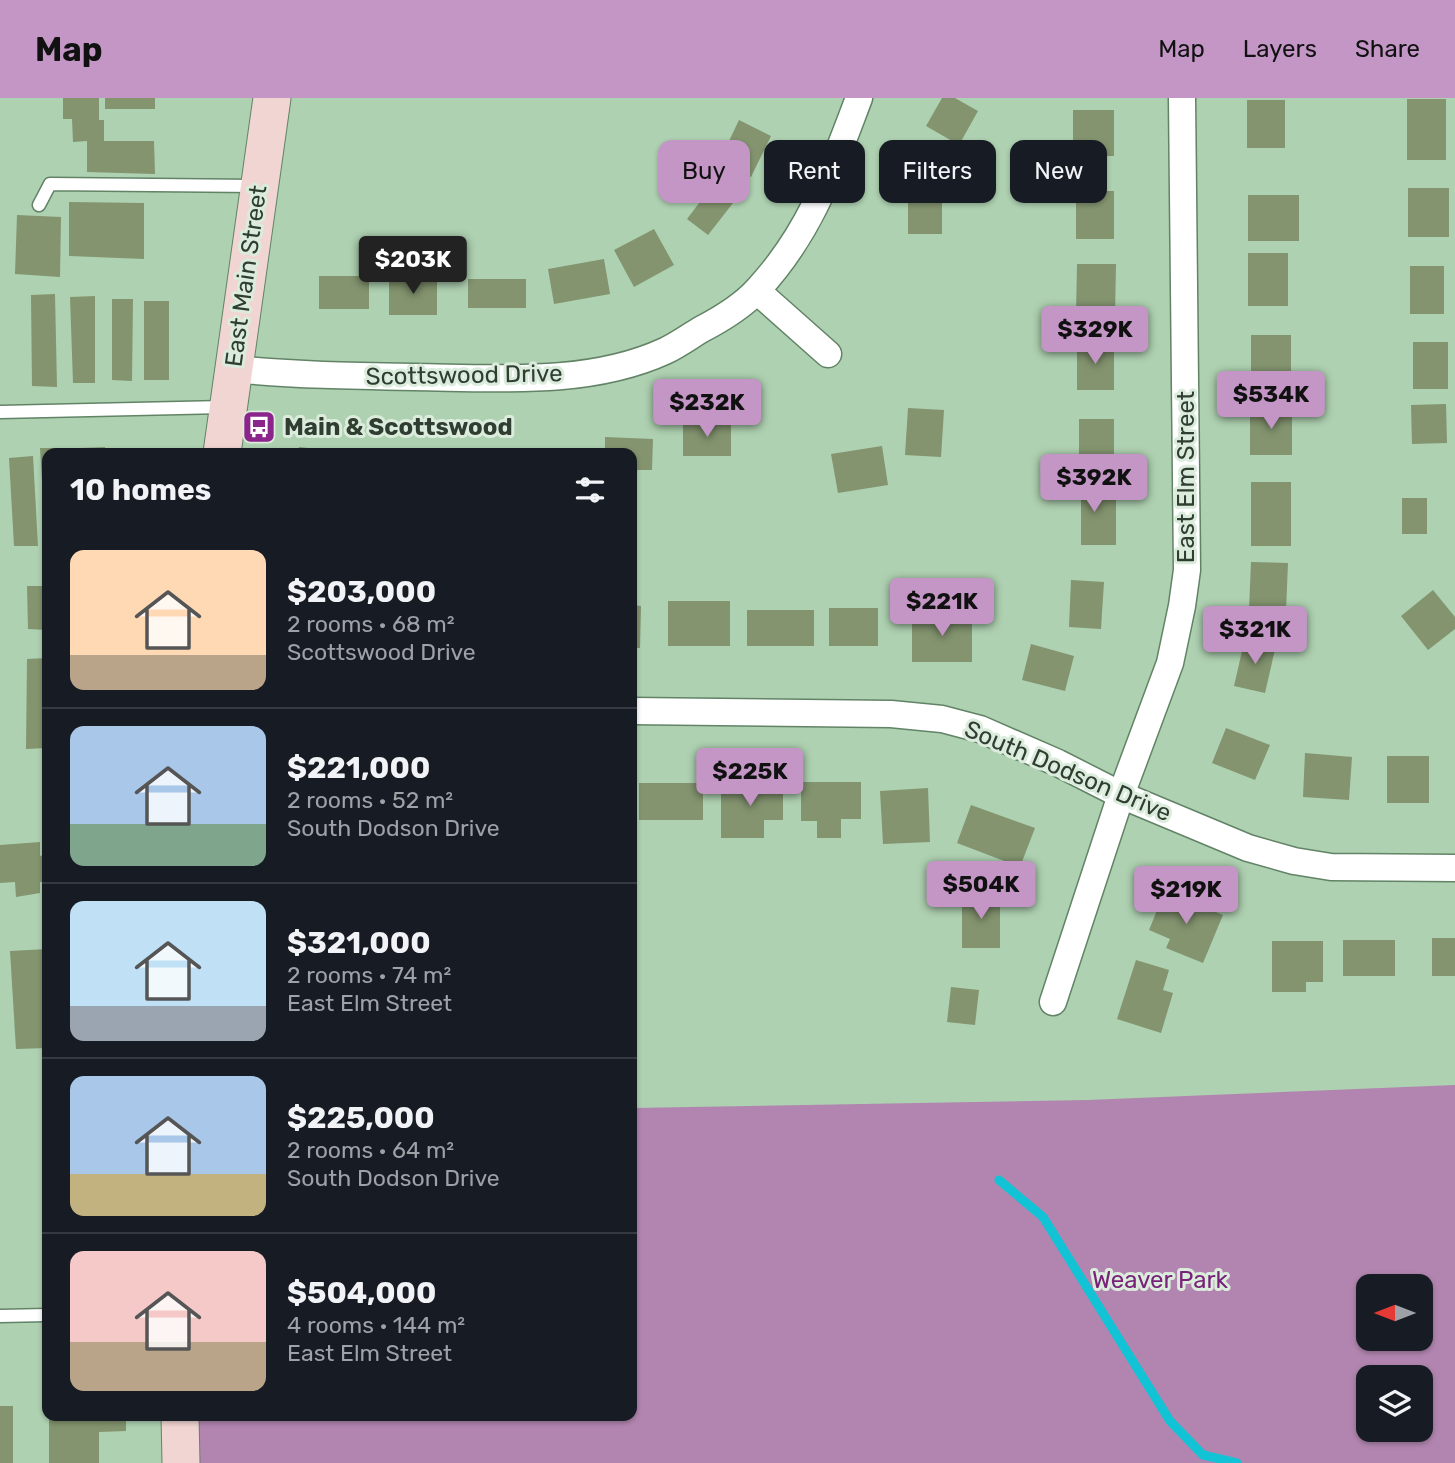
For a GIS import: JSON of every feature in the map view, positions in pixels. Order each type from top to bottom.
[{"type":"main road","name":"East Main Street","points":[[223,448],[272,98]]},
{"type":"main road","points":[[180,1421],[181,1463]]},
{"type":"street","name":"Scottswood Drive","points":[[233,369],[297,375],[507,378],[580,374],[665,351],[714,323],[757,291],[809,220],[824,190],[859,98]]},
{"type":"street","name":"East Elm Street","points":[[1053,1002],[1121,795],[1170,663],[1182,606],[1187,570],[1182,98]]},
{"type":"street","points":[[757,291],[828,354]]},
{"type":"street","name":"South Dodson Drive","points":[[637,711],[891,713],[942,719],[980,729],[1058,763],[1121,795],[1248,848],[1294,861],[1331,867],[1455,868]]},
{"type":"lane","points":[[39,205],[50,184],[258,186]]},
{"type":"lane","points":[[0,412],[228,407]]},
{"type":"lane","points":[[0,1316],[42,1315]]},
{"type":"green space","name":"Weaver Park","points":[[1455,1085],[1455,1463],[190,1463],[190,1421],[637,1421],[637,1108],[1088,1100]]},
{"type":"building","points":[[63,98],[99,98],[99,120],[104,120],[104,141],[154,141],[155,174],[87,172],[87,141],[73,142],[72,119],[63,119]]},
{"type":"building","points":[[105,98],[155,98],[155,109],[105,109]]},
{"type":"building","points":[[942,98],[955,98],[978,111],[962,140],[950,140],[926,126]]},
{"type":"building","points":[[1407,99],[1446,99],[1446,160],[1407,160]]},
{"type":"building","points":[[1247,100],[1285,100],[1285,148],[1247,148]]},
{"type":"building","points":[[1073,110],[1114,110],[1114,156],[1107,156],[1107,140],[1073,140]]},
{"type":"building","points":[[739,120],[771,136],[769,140],[764,140],[764,150],[751,177],[750,140],[729,140]]},
{"type":"building","points":[[1408,188],[1449,188],[1449,237],[1408,237]]},
{"type":"building","points":[[1107,191],[1114,191],[1114,239],[1076,239],[1076,203],[1107,203]]},
{"type":"building","points":[[1248,195],[1299,195],[1299,241],[1248,241]]},
{"type":"building","points":[[69,202],[144,203],[144,259],[69,256]]},
{"type":"building","points":[[699,203],[733,203],[708,235],[687,219]]},
{"type":"building","points":[[908,203],[942,203],[942,234],[908,234]]},
{"type":"building","points":[[17,215],[61,217],[60,277],[15,274]]},
{"type":"building","points":[[654,229],[674,265],[634,287],[614,250]]},
{"type":"building","points":[[1248,253],[1288,253],[1288,306],[1248,306]]},
{"type":"building","points":[[604,259],[610,294],[554,304],[548,269]]},
{"type":"building","points":[[1077,264],[1116,264],[1115,315],[1076,314]]},
{"type":"building","points":[[1410,266],[1444,266],[1444,314],[1410,314]]},
{"type":"building","points":[[319,276],[369,276],[369,309],[319,309]]},
{"type":"building","points":[[389,276],[437,276],[437,315],[389,315]]},
{"type":"building","points":[[468,279],[526,279],[526,308],[468,308]]},
{"type":"building","points":[[55,294],[57,387],[32,386],[31,295]]},
{"type":"building","points":[[95,296],[95,383],[73,383],[70,297]]},
{"type":"building","points":[[112,299],[133,299],[132,381],[112,380]]},
{"type":"building","points":[[144,301],[169,301],[169,380],[144,380]]},
{"type":"building","points":[[1251,335],[1291,335],[1291,395],[1251,395]]},
{"type":"building","points":[[1077,342],[1114,342],[1114,390],[1077,390]]},
{"type":"building","points":[[1413,342],[1448,342],[1448,389],[1413,389]]},
{"type":"building","points":[[1446,404],[1447,443],[1412,444],[1411,405]]},
{"type":"building","points":[[1250,407],[1292,407],[1292,455],[1250,455]]},
{"type":"building","points":[[908,408],[944,410],[941,457],[905,455]]},
{"type":"building","points":[[1079,419],[1114,419],[1114,467],[1079,467]]},
{"type":"building","points":[[683,422],[731,422],[731,456],[683,456]]},
{"type":"building","points":[[605,437],[653,439],[652,470],[637,470],[637,448],[605,448]]},
{"type":"building","points":[[882,446],[888,485],[838,493],[831,454]]},
{"type":"building","points":[[40,448],[42,448],[42,481]]},
{"type":"building","points":[[33,456],[38,546],[14,546],[9,458]]},
{"type":"building","points":[[1067,481],[1097,481],[1097,499],[1116,499],[1116,545],[1081,545],[1081,499],[1067,499]]},
{"type":"building","points":[[1251,482],[1291,482],[1291,546],[1251,546]]},
{"type":"building","points":[[1402,498],[1427,498],[1427,534],[1402,534]]},
{"type":"building","points":[[1251,562],[1288,563],[1286,611],[1249,610]]},
{"type":"building","points":[[1071,580],[1104,582],[1101,629],[1069,627]]},
{"type":"building","points":[[27,586],[42,586],[42,630],[28,629]]},
{"type":"building","points":[[1433,590],[1455,617],[1455,629],[1428,650],[1401,616]]},
{"type":"building","points":[[668,601],[730,601],[730,646],[668,646]]},
{"type":"building","points":[[637,606],[641,606],[640,648],[637,648]]},
{"type":"building","points":[[829,608],[878,608],[878,646],[829,646]]},
{"type":"building","points":[[747,610],[814,610],[814,646],[747,646]]},
{"type":"building","points":[[912,614],[972,614],[972,662],[912,662]]},
{"type":"building","points":[[1245,638],[1276,645],[1265,693],[1234,686]]},
{"type":"building","points":[[1031,644],[1074,656],[1065,691],[1022,680]]},
{"type":"building","points":[[42,658],[42,748],[26,749],[27,659]]},
{"type":"building","points":[[1226,728],[1270,745],[1255,780],[1212,763]]},
{"type":"building","points":[[1305,753],[1352,757],[1349,800],[1303,797]]},
{"type":"building","points":[[1387,756],[1429,756],[1429,803],[1387,803]]},
{"type":"building","points":[[801,782],[861,782],[861,819],[841,819],[841,838],[817,838],[817,821],[801,821]]},
{"type":"building","points":[[639,783],[703,783],[703,820],[639,820]]},
{"type":"building","points":[[721,783],[783,783],[783,820],[764,820],[764,838],[721,838]]},
{"type":"building","points":[[928,788],[930,842],[883,844],[880,791]]},
{"type":"building","points":[[971,805],[1035,828],[1020,867],[957,843]]},
{"type":"building","points":[[40,842],[40,893],[16,897],[15,882],[0,883],[0,845]]},
{"type":"building","points":[[1165,891],[1223,915],[1203,963],[1166,948],[1170,939],[1149,930]]},
{"type":"building","points":[[962,893],[1000,893],[1000,948],[962,948]]},
{"type":"building","points":[[1432,938],[1455,938],[1455,976],[1432,976]]},
{"type":"building","points":[[1343,940],[1395,940],[1395,976],[1343,976]]},
{"type":"building","points":[[1272,941],[1323,941],[1323,982],[1306,982],[1306,992],[1272,992]]},
{"type":"building","points":[[42,949],[42,1048],[16,1049],[10,951]]},
{"type":"building","points":[[1136,960],[1169,970],[1163,990],[1173,993],[1161,1033],[1117,1019]]},
{"type":"building","points":[[951,987],[979,990],[975,1025],[947,1022]]},
{"type":"building","points":[[0,1406],[13,1406],[13,1463],[0,1463]]},
{"type":"building","points":[[49,1421],[126,1421],[126,1431],[99,1432],[99,1463],[49,1463]]},
{"type":"waterway","points":[[999,1180],[1043,1217],[1170,1421],[1203,1455],[1237,1463]]},
{"type":"place","name":"Main & Scottswood","points":[[259,427]]}]
